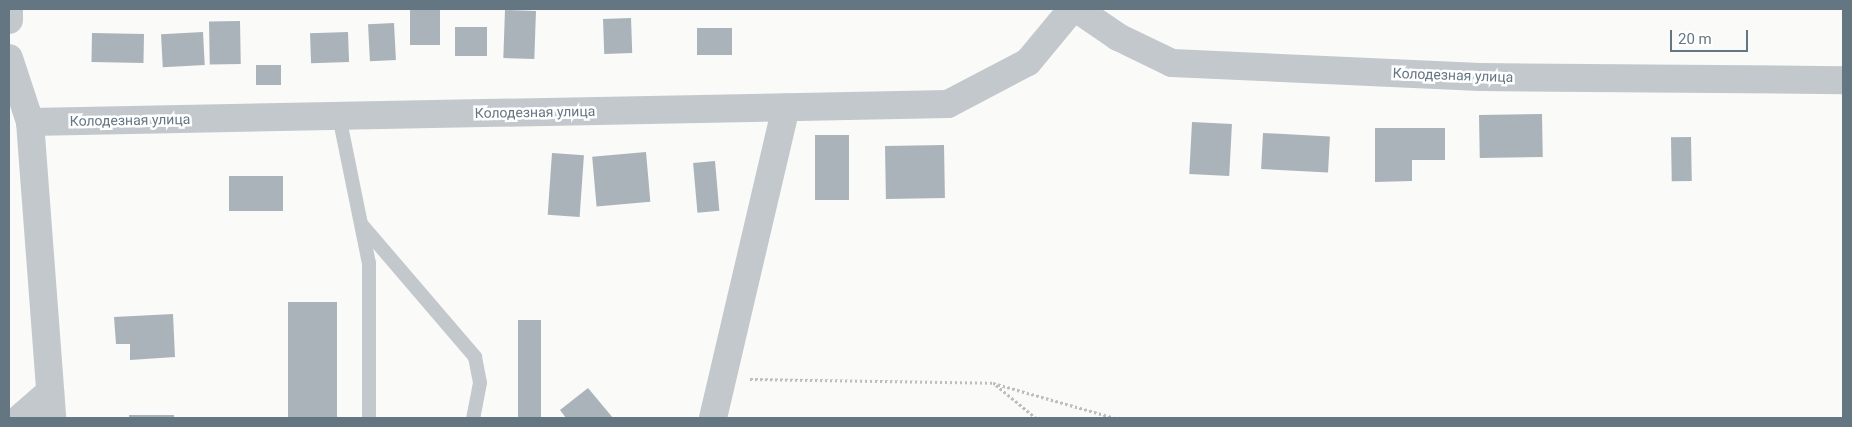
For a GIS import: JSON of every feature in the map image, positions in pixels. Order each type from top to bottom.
[{"type":"street","points":[[9,9],[9,20]]},
{"type":"street","name":"Колодезная улица","points":[[30,122],[948,104],[1028,62],[1072,9]]},
{"type":"street","name":"Колодезная улица","points":[[1077,9],[1118,37],[1172,63],[1480,77],[1843,80]]},
{"type":"street","points":[[9,58],[30,122],[51,405],[20,418]]},
{"type":"street","points":[[713,418],[725,379],[786,107]]},
{"type":"lane","points":[[339,116],[369,263],[369,418]]},
{"type":"lane","points":[[361,225],[475,357],[480,382],[473,418]]},
{"type":"path","points":[[725,379],[994,383],[1115,418]]},
{"type":"path","points":[[994,383],[1036,418]]},
{"type":"building","points":[[410,9],[440,9],[440,45],[410,45]]},
{"type":"building","points":[[505,10],[536,11],[534,59],[503,58]]},
{"type":"building","points":[[631,18],[632,53],[604,54],[603,19]]},
{"type":"building","points":[[240,21],[241,64],[210,65],[209,22]]},
{"type":"building","points":[[394,23],[396,60],[370,61],[368,24]]},
{"type":"building","points":[[455,27],[487,27],[487,56],[455,56]]},
{"type":"building","points":[[697,28],[732,28],[732,55],[697,55]]},
{"type":"building","points":[[203,32],[205,65],[163,67],[161,34]]},
{"type":"building","points":[[348,32],[349,62],[311,63],[310,33]]},
{"type":"building","points":[[92,33],[144,34],[143,63],[91,62]]},
{"type":"building","points":[[256,65],[281,65],[281,85],[256,85]]},
{"type":"building","points":[[1542,114],[1543,157],[1480,158],[1479,115]]},
{"type":"building","points":[[1192,122],[1232,124],[1229,176],[1189,174]]},
{"type":"building","points":[[1375,128],[1445,128],[1445,160],[1412,160],[1412,181],[1375,182]]},
{"type":"building","points":[[1263,133],[1330,137],[1328,172],[1261,169]]},
{"type":"building","points":[[815,135],[849,135],[849,200],[815,200]]},
{"type":"building","points":[[1671,137],[1691,137],[1692,181],[1672,181]]},
{"type":"building","points":[[944,145],[945,198],[886,199],[885,146]]},
{"type":"building","points":[[646,152],[650,202],[597,207],[592,157]]},
{"type":"building","points":[[552,153],[584,155],[580,217],[548,215]]},
{"type":"building","points":[[715,161],[719,211],[697,213],[693,163]]},
{"type":"building","points":[[229,176],[283,176],[283,211],[229,211]]},
{"type":"building","points":[[288,302],[337,302],[337,418],[288,418]]},
{"type":"building","points":[[173,314],[175,357],[130,360],[130,344],[116,344],[114,317]]},
{"type":"building","points":[[518,320],[541,320],[541,418],[518,418]]},
{"type":"building","points":[[588,388],[613,418],[566,418],[560,410]]},
{"type":"building","points":[[129,415],[174,415],[174,418],[129,418]]}]
